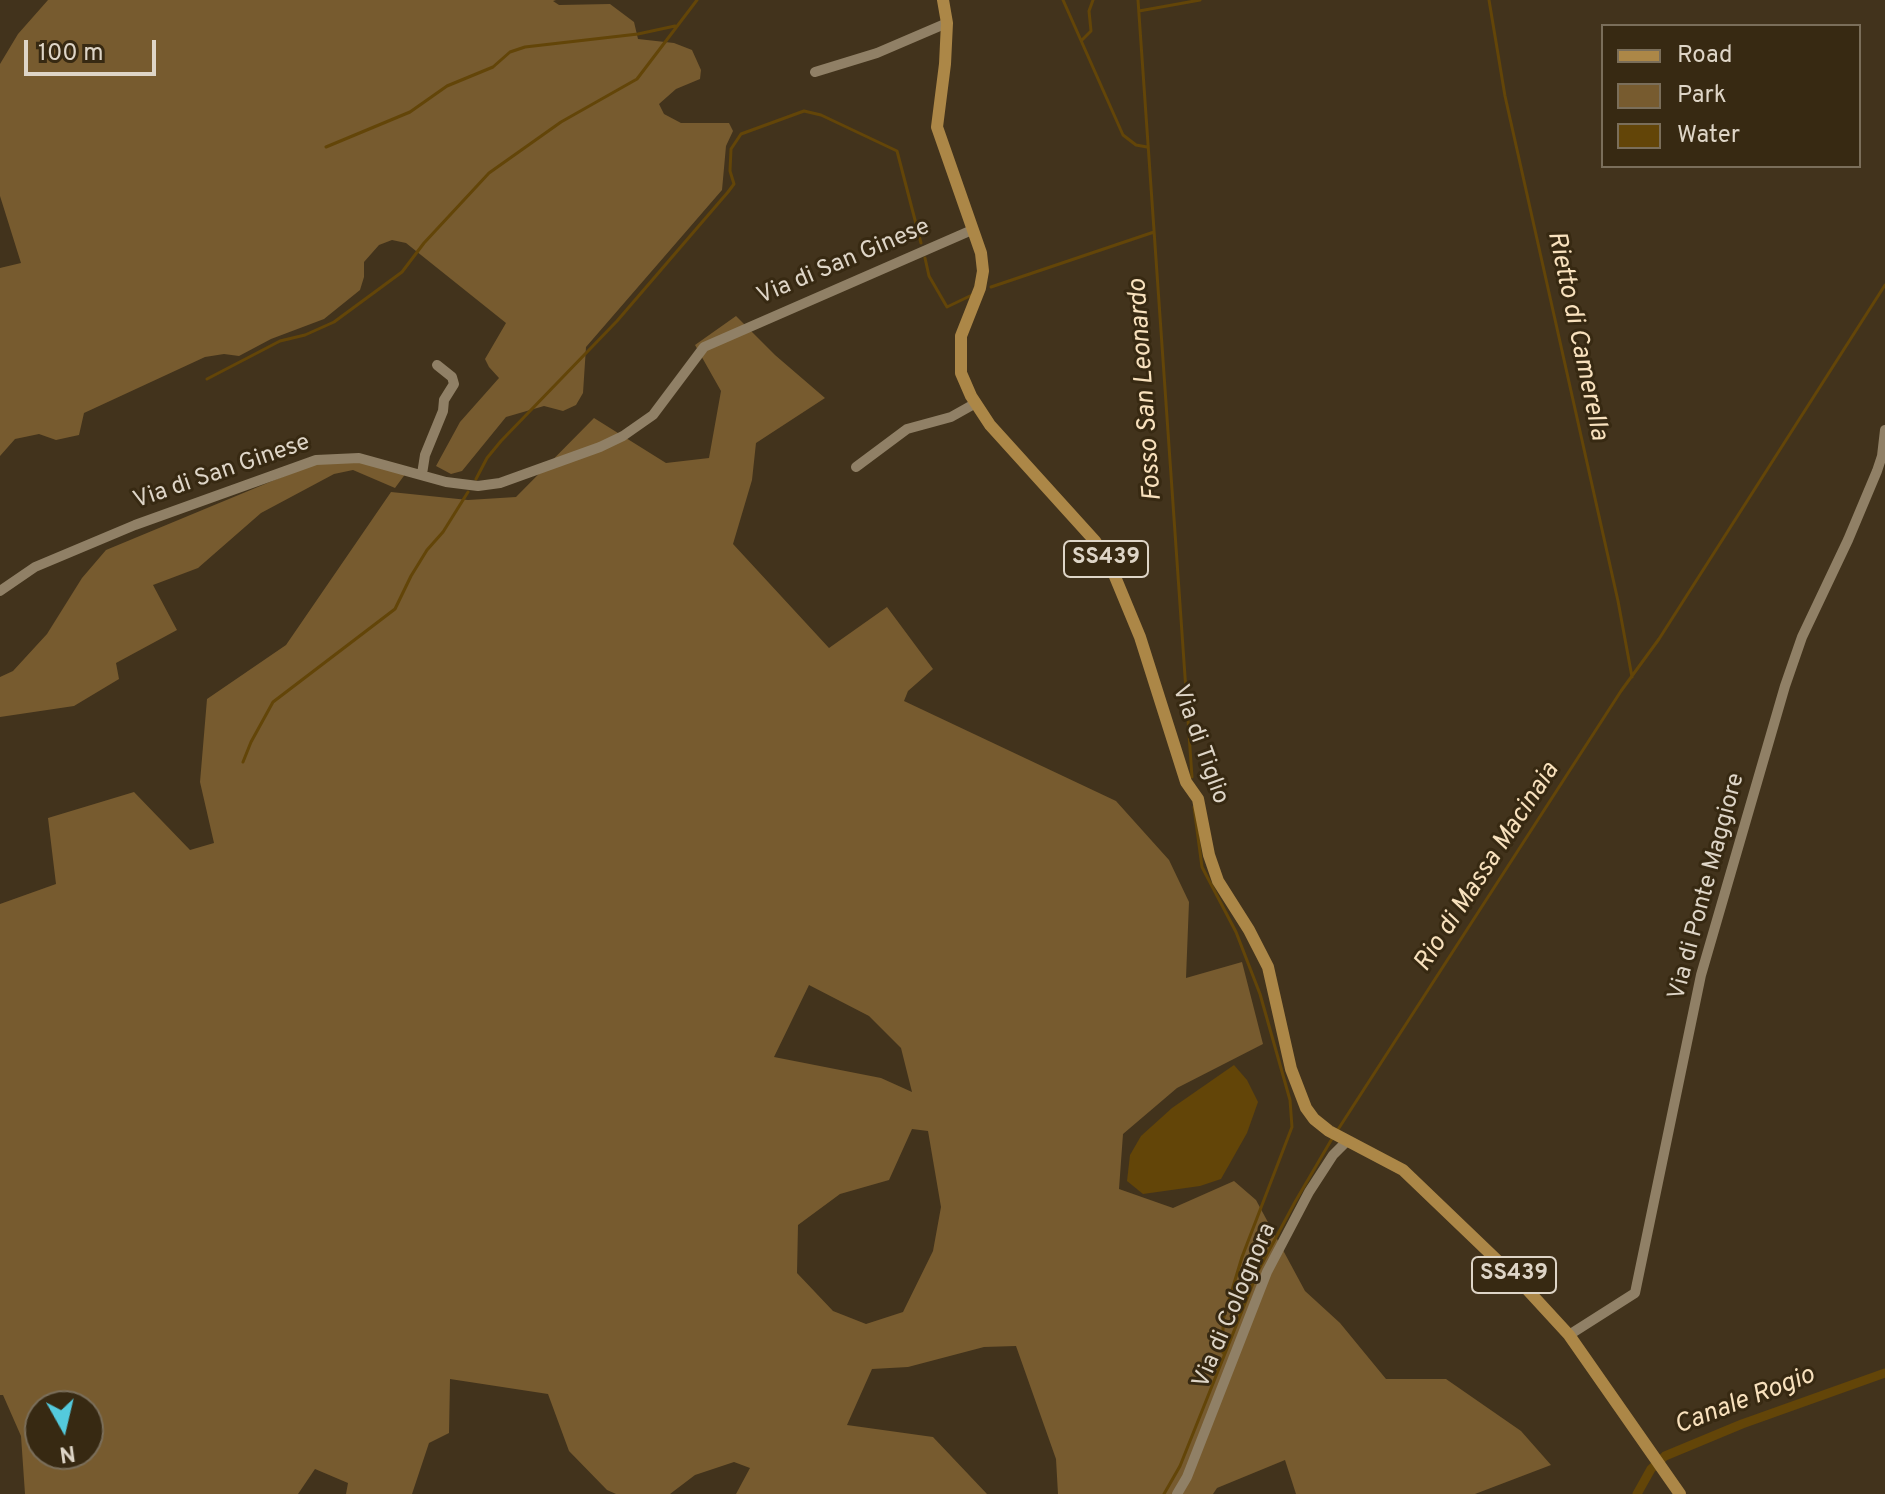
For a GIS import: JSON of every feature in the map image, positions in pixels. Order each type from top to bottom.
[{"type":"main road","name":"Via di Tiglio","points":[[943,0],[947,23],[937,127],[981,253],[983,271],[980,288],[961,336],[961,373],[990,425],[1095,541],[1111,567],[1140,637],[1186,782],[1198,799],[1209,855],[1218,881],[1268,967],[1297,1090],[1314,1119],[1403,1170],[1523,1285],[1569,1335],[1680,1494]]},
{"type":"street","points":[[815,72],[877,53],[947,23]]},
{"type":"street","name":"Via di San Ginese","points":[[0,591],[35,567],[135,525],[316,460],[359,458],[464,485],[489,485],[600,447],[623,436],[653,415],[704,347],[972,230]]},
{"type":"street","points":[[422,474],[425,455],[438,425],[444,400],[454,384],[452,377],[437,365]]},
{"type":"street","points":[[856,467],[907,429],[951,417],[976,403]]},
{"type":"street","name":"Via di Ponte Maggiore","points":[[1569,1335],[1635,1293],[1710,946],[1785,686],[1802,637],[1877,471],[1885,430]]},
{"type":"street","name":"Via di Colognora","points":[[1177,1494],[1187,1477],[1267,1272],[1309,1192],[1333,1155],[1339,1136]]},
{"type":"green space","points":[[48,0],[556,0],[553,1],[559,5],[610,4],[634,22],[638,39],[674,43],[692,50],[701,70],[700,79],[676,89],[659,104],[664,114],[681,123],[729,123],[733,131],[726,146],[722,190],[586,347],[583,393],[576,405],[563,411],[544,406],[506,417],[462,471],[451,474],[436,466],[460,422],[499,378],[485,359],[506,323],[406,243],[392,240],[379,245],[364,262],[360,290],[324,319],[271,339],[239,356],[224,354],[205,357],[84,413],[79,435],[56,440],[39,434],[15,439],[0,456],[0,268],[21,263],[0,196],[0,64],[18,34]]},
{"type":"green space","points":[[736,316],[825,398],[756,443],[752,480],[733,544],[829,648],[887,607],[933,669],[908,691],[904,701],[1116,801],[1169,860],[1189,902],[1186,978],[1242,962],[1263,1044],[1177,1088],[1123,1134],[1119,1189],[1173,1208],[1234,1181],[1256,1200],[1305,1291],[1340,1323],[1386,1379],[1446,1379],[1521,1431],[1551,1465],[1475,1494],[1296,1494],[1285,1460],[1217,1488],[1213,1494],[1058,1494],[1056,1459],[1016,1346],[984,1347],[908,1367],[872,1369],[847,1425],[933,1437],[987,1494],[736,1494],[750,1468],[734,1462],[695,1475],[670,1494],[616,1494],[607,1490],[569,1451],[548,1394],[450,1379],[449,1433],[429,1443],[412,1494],[346,1494],[348,1483],[315,1469],[298,1494],[25,1494],[21,1436],[3,1395],[0,1395],[0,904],[56,884],[48,818],[134,792],[190,850],[214,843],[200,782],[207,699],[286,645],[391,492],[468,500],[516,497],[594,418],[666,463],[709,458],[721,391],[695,345]],"holes":[[[809,985],[869,1016],[901,1048],[912,1092],[881,1078],[774,1057]],[[912,1129],[928,1131],[941,1207],[933,1251],[903,1312],[866,1324],[833,1311],[797,1273],[798,1225],[840,1194],[889,1180]]]},
{"type":"green space","points":[[348,459],[406,473],[395,488],[353,470],[334,474],[261,513],[198,568],[153,585],[177,630],[116,663],[119,679],[74,706],[0,717],[0,677],[13,671],[47,634],[82,578],[106,550],[318,462]]},
{"type":"water","points":[[1234,1065],[1247,1080],[1258,1102],[1247,1133],[1221,1179],[1200,1186],[1143,1194],[1127,1181],[1130,1155],[1141,1136],[1172,1108]]},
{"type":"waterway","points":[[207,379],[280,341],[305,335],[334,322],[402,272],[424,243],[489,173],[561,122],[637,79],[697,0]]},
{"type":"waterway","points":[[1063,0],[1123,135],[1136,145],[1147,147]]},
{"type":"waterway","points":[[1082,40],[1091,31],[1089,11],[1093,0]]},
{"type":"waterway","name":"Fosso San Leonardo","points":[[1138,0],[1192,777]]},
{"type":"waterway","points":[[1139,11],[1200,0]]},
{"type":"waterway","name":"Rietto di Camerella","points":[[1489,0],[1505,96],[1618,601],[1632,677]]},
{"type":"waterway","points":[[326,147],[410,112],[447,86],[493,67],[510,52],[525,47],[638,34],[675,26]]},
{"type":"waterway","points":[[476,479],[501,441],[617,321],[728,192],[734,184],[730,171],[731,149],[741,134],[804,111],[821,115],[897,151],[921,243]]},
{"type":"waterway","points":[[991,287],[1154,232]]},
{"type":"waterway","points":[[925,258],[929,276],[947,307],[972,295]]},
{"type":"waterway","name":"Rio di Massa Macinaia","points":[[1337,1131],[1621,691],[1659,639],[1885,285]]},
{"type":"waterway","points":[[243,762],[273,702],[395,609],[427,550],[443,532],[468,492]]},
{"type":"waterway","name":"Fosso San Leonardo","points":[[1194,807],[1202,867],[1236,932],[1260,994],[1290,1100],[1292,1127],[1242,1257],[1223,1320],[1223,1353]]},
{"type":"waterway","name":"Rio di Massa Macinaia","points":[[1164,1494],[1180,1466],[1258,1271],[1333,1137]]},
{"type":"waterway","name":"Canale Rogio","points":[[1637,1494],[1651,1469],[1665,1456],[1742,1424],[1885,1373]]}]
